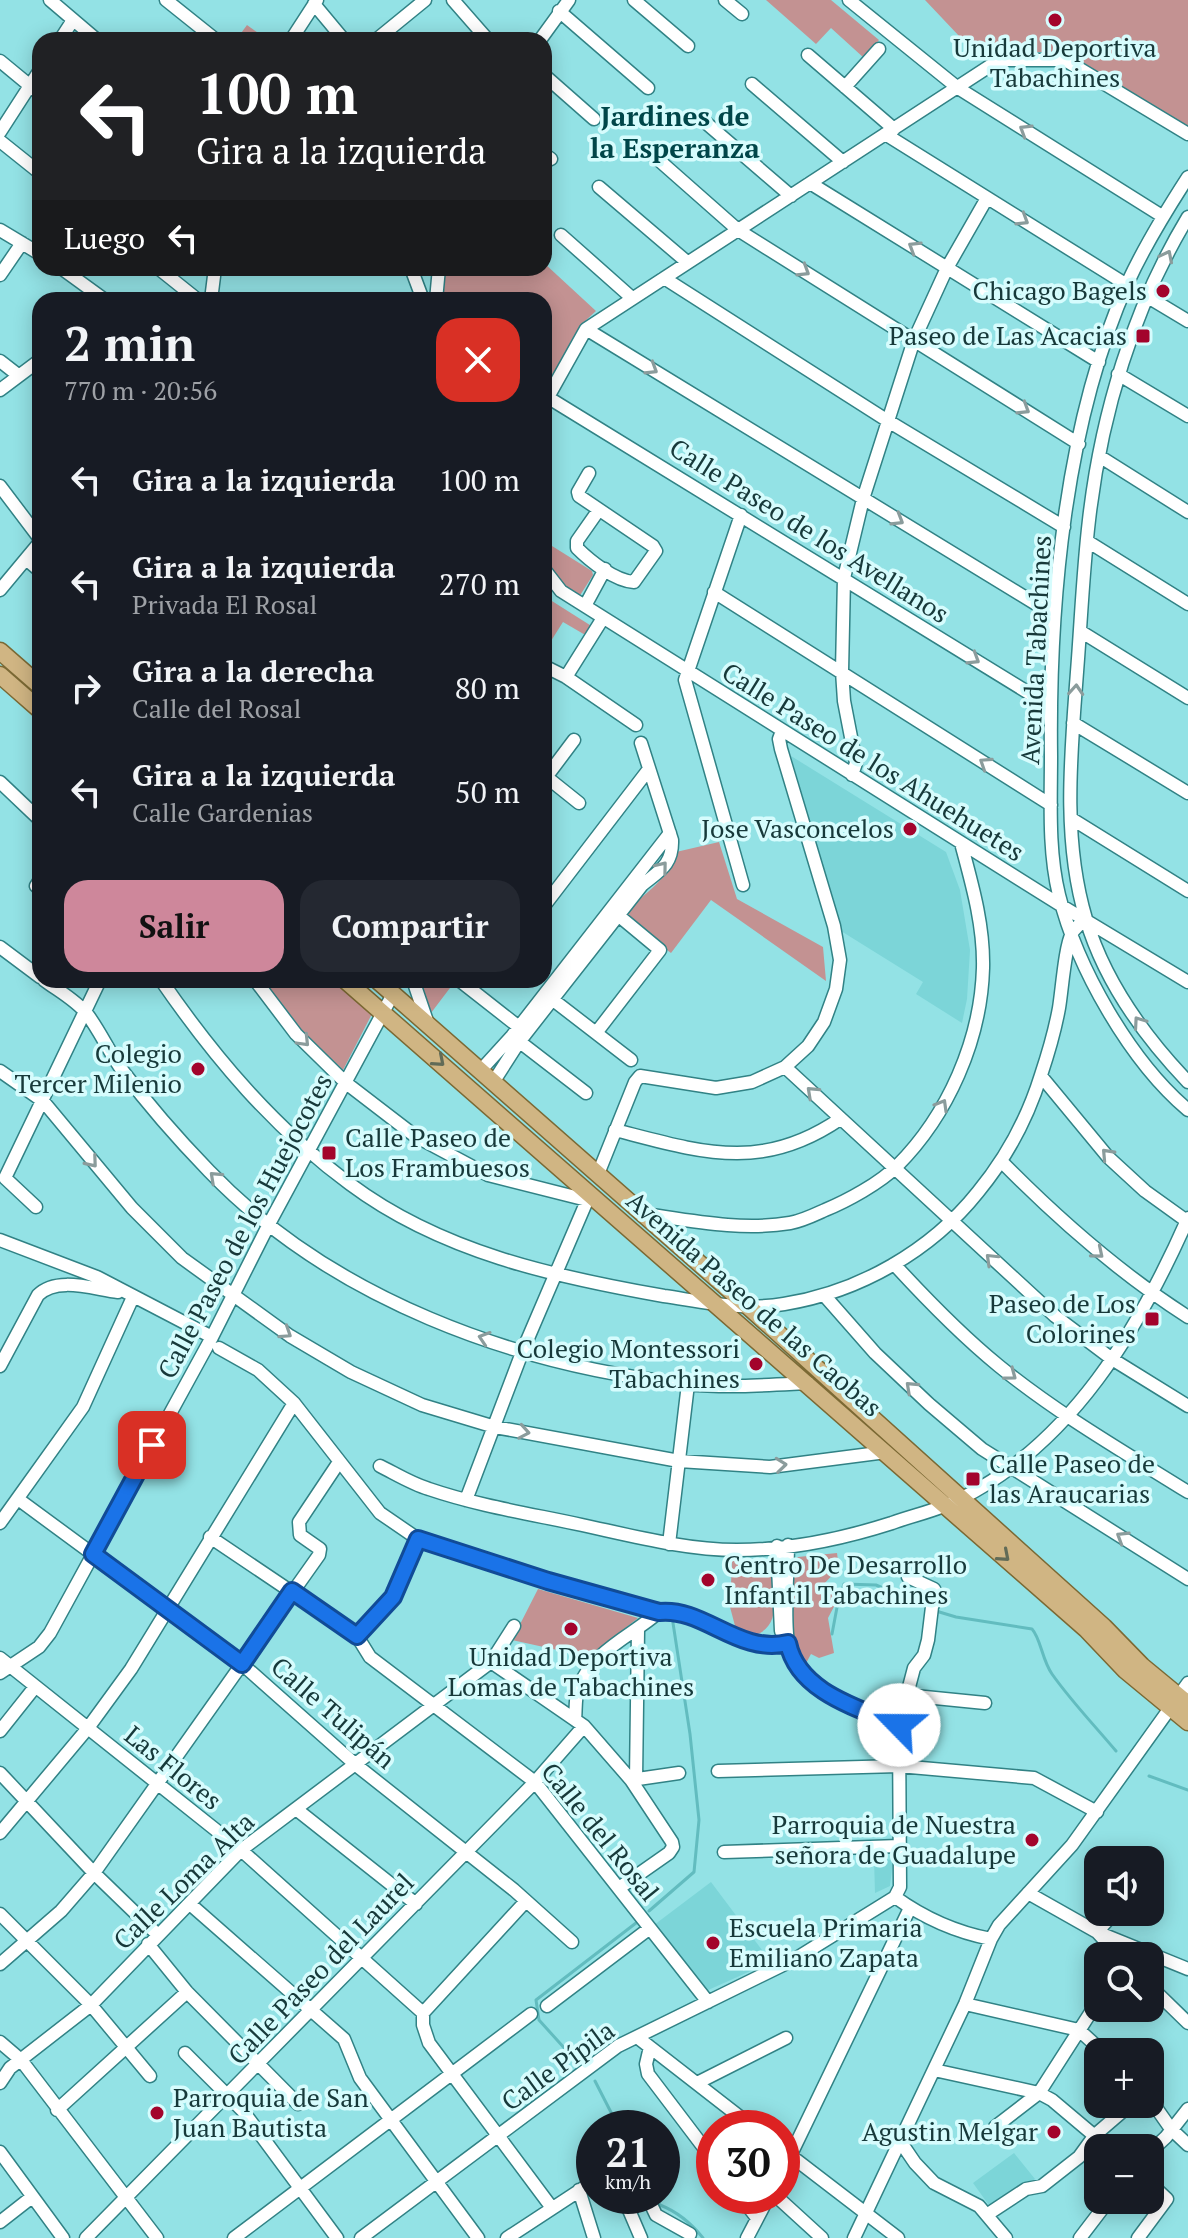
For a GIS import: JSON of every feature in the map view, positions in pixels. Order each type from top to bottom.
[{"type":"main road","points":[[0,651],[32,679]]},
{"type":"main road","points":[[0,675],[32,703]]},
{"type":"main road","name":"Avenida Paseo de las Caobas","points":[[354,988],[536,1146],[589,1197],[886,1452],[953,1502],[1104,1627],[1142,1666],[1181,1698]]},
{"type":"main road","name":"Avenida Paseo de las Caobas","points":[[386,988],[496,1078],[549,1130],[750,1308],[1086,1629],[1125,1670],[1181,1698]]},
{"type":"main road","points":[[536,1146],[549,1130]]},
{"type":"main road","points":[[1181,1698],[1188,1722]]},
{"type":"street","points":[[50,0],[87,32]]},
{"type":"street","points":[[166,0],[206,32]]},
{"type":"street","points":[[386,32],[425,0]]},
{"type":"street","points":[[453,0],[481,32]]},
{"type":"street","points":[[545,32],[569,0]]},
{"type":"street","points":[[634,0],[688,46]]},
{"type":"street","points":[[725,0],[742,14]]},
{"type":"street","points":[[849,0],[958,88],[1162,216]]},
{"type":"street","points":[[296,32],[316,2],[338,32]]},
{"type":"street","points":[[559,11],[648,88]]},
{"type":"street","points":[[65,32],[73,20]]},
{"type":"street","points":[[845,87],[879,49]]},
{"type":"street","points":[[808,55],[890,132],[987,198],[1127,285]]},
{"type":"street","points":[[552,388],[586,329],[999,60],[1065,60],[1188,134]]},
{"type":"street","points":[[0,61],[32,88]]},
{"type":"street","points":[[552,82],[594,119]]},
{"type":"street","points":[[752,84],[843,162]]},
{"type":"street","points":[[0,132],[32,94]]},
{"type":"street","points":[[705,122],[791,196]]},
{"type":"street","points":[[0,141],[32,167]]},
{"type":"street","points":[[653,155],[738,230],[1079,444]]},
{"type":"street","name":"Avenida Tabachines","points":[[1187,181],[1162,216],[1127,285],[1099,362],[1079,444],[1064,527],[1054,615],[1050,706],[1053,862],[1071,935],[1095,985],[1130,1044],[1188,1110]]},
{"type":"street","points":[[810,183],[1099,362]]},
{"type":"street","points":[[599,187],[687,262]]},
{"type":"street","points":[[852,775],[856,763],[844,701],[842,671],[844,578],[863,499],[914,340],[947,268],[987,198]]},
{"type":"street","name":"Avenida Tabachines","points":[[1186,225],[1148,297],[1118,374],[1099,456],[1089,518],[1070,768],[1078,886],[1086,919],[1104,965],[1128,1006],[1188,1082]]},
{"type":"street","points":[[0,230],[32,249]]},
{"type":"street","points":[[561,235],[632,298]]},
{"type":"street","points":[[0,275],[22,243]]},
{"type":"street","points":[[72,276],[94,292]]},
{"type":"street","points":[[168,276],[188,292]]},
{"type":"street","points":[[664,278],[888,421],[1064,527]]},
{"type":"street","points":[[1148,297],[1188,321]]},
{"type":"street","points":[[586,329],[1054,615]]},
{"type":"street","points":[[0,361],[18,375]]},
{"type":"street","points":[[0,390],[32,365]]},
{"type":"street","points":[[1118,374],[1188,416]]},
{"type":"street","name":"Calle Paseo de los Avellanos","points":[[552,404],[741,515],[1050,706]]},
{"type":"street","points":[[1099,456],[1188,512]]},
{"type":"street","points":[[589,473],[578,494],[656,551],[634,582],[627,582],[605,569],[576,545],[598,511]]},
{"type":"street","points":[[1073,478],[1078,484],[1093,489]]},
{"type":"street","points":[[0,486],[32,530]]},
{"type":"street","points":[[1068,505],[1073,502],[1079,504],[1089,518]]},
{"type":"street","points":[[741,515],[685,680],[743,885]]},
{"type":"street","points":[[1087,541],[1188,604]]},
{"type":"street","points":[[0,590],[32,551]]},
{"type":"street","points":[[26,559],[32,564]]},
{"type":"street","points":[[585,606],[605,569]]},
{"type":"street","name":"Calle Paseo de los Ahuehuetes","points":[[552,579],[561,591],[603,618],[1188,982]]},
{"type":"street","points":[[714,592],[1051,805]]},
{"type":"street","points":[[566,677],[603,618]]},
{"type":"street","points":[[1080,631],[1188,698]]},
{"type":"street","points":[[552,670],[636,725]]},
{"type":"street","points":[[1073,723],[1188,793]]},
{"type":"street","points":[[598,1174],[640,1076],[716,1088],[752,1082],[785,1067],[808,1046],[824,1022],[836,989],[840,960],[834,926],[781,749],[779,739],[782,731]]},
{"type":"street","points":[[552,768],[574,740]]},
{"type":"street","points":[[552,988],[615,913],[667,864],[672,847],[670,833],[641,743]]},
{"type":"street","points":[[1051,767],[1070,768]]},
{"type":"street","points":[[552,896],[649,769]]},
{"type":"street","points":[[0,782],[32,812]]},
{"type":"street","points":[[552,782],[579,803]]},
{"type":"street","points":[[1072,819],[1188,891]]},
{"type":"street","points":[[642,1214],[744,1227],[794,1223],[842,1203],[896,1167],[929,1128],[957,1078],[975,1027],[983,967],[981,926],[961,843]]},
{"type":"street","points":[[596,1033],[660,950],[615,913]]},
{"type":"street","points":[[167,988],[227,1069],[309,1152],[352,1186],[412,1222],[449,1240],[501,1259],[555,1273],[750,1308],[824,1295],[894,1264],[926,1243],[978,1193],[1001,1161],[1024,1119],[1041,1076],[1058,1013],[1071,935],[1086,919]]},
{"type":"street","points":[[0,947],[32,971]]},
{"type":"street","points":[[54,988],[85,1011],[120,1068],[164,1124],[212,1175],[269,1224],[321,1262],[378,1296],[444,1325],[600,1371],[688,1384],[749,1386],[808,1383]]},
{"type":"street","points":[[36,1207],[2,1179],[96,988]]},
{"type":"street","points":[[261,988],[296,1034],[346,1083],[415,1136],[488,1175],[589,1197],[523,1350],[466,1500]]},
{"type":"street","points":[[416,988],[428,1024]]},
{"type":"street","points":[[468,988],[586,1093]]},
{"type":"street","points":[[496,1078],[519,1034],[551,989],[596,1033],[631,1060]]},
{"type":"street","name":"Calle Paseo de los Huejocotes","points":[[3,1666],[39,1647],[50,1633],[215,1342],[232,1296],[393,994]]},
{"type":"street","points":[[483,1067],[519,1034]]},
{"type":"street","points":[[785,1067],[1055,1316],[1112,1359],[1188,1406]]},
{"type":"street","points":[[0,1071],[43,1101],[132,1208],[182,1258],[290,1336],[351,1372],[422,1405],[495,1427],[679,1461],[770,1467],[886,1452]]},
{"type":"street","points":[[380,1466],[427,1489],[466,1500],[669,1544],[737,1550],[845,1538],[953,1502],[1011,1467],[1068,1417],[1092,1389],[1150,1293],[1188,1220],[1145,1191],[1108,1157],[1041,1076]]},
{"type":"street","points":[[615,1130],[720,1154],[753,1155],[815,1136],[840,1119]]},
{"type":"street","points":[[1001,1161],[1051,1212],[1103,1258],[1188,1317]]},
{"type":"street","points":[[0,1240],[97,1277],[215,1342],[258,1370],[294,1403],[380,1513],[418,1539],[548,1581],[659,1612],[675,1610],[739,1640],[786,1646]]},
{"type":"street","points":[[894,1264],[938,1312],[999,1366],[1068,1417],[1188,1492]]},
{"type":"street","points":[[0,1366],[38,1295],[46,1287],[58,1285],[129,1295]]},
{"type":"street","points":[[0,1523],[83,1407],[129,1295]]},
{"type":"street","points":[[824,1295],[875,1353],[982,1449],[1188,1579]]},
{"type":"street","points":[[0,1335],[14,1340]]},
{"type":"street","points":[[669,1544],[688,1384]]},
{"type":"street","points":[[0,1833],[88,1728],[131,1669],[294,1403]]},
{"type":"street","points":[[0,1964],[61,1911],[94,1873],[319,1555],[320,1549],[300,1535],[299,1522],[339,1462]]},
{"type":"street","name":"Calle Tulipán","points":[[18,1499],[242,1664],[356,1765],[467,1851],[572,1942]]},
{"type":"street","name":"Calle del Rosal","points":[[210,1537],[357,1636],[370,1657],[535,1782],[708,2002]]},
{"type":"street","points":[[357,1636],[393,1597],[418,1539]]},
{"type":"street","points":[[783,1546],[780,1620],[786,1646],[798,1669],[831,1696],[899,1725]]},
{"type":"street","points":[[783,1546],[786,1646]]},
{"type":"street","points":[[908,1577],[936,1591],[930,1628],[905,1695],[899,1725],[900,1887],[895,1897],[960,1933],[991,1939]]},
{"type":"street","points":[[580,1723],[577,1691],[590,1665],[659,1612]]},
{"type":"street","points":[[752,1642],[772,1630],[780,1620]]},
{"type":"street","name":"Calle Loma Alta","points":[[0,2083],[10,2068],[91,2005],[241,1850],[491,1662],[514,1626]]},
{"type":"street","points":[[633,1780],[638,1630]]},
{"type":"street","points":[[491,1662],[580,1723],[633,1780],[672,1842],[669,1853],[619,1888]]},
{"type":"street","name":"Las Flores","points":[[3,1666],[35,1687],[241,1850],[423,2013]]},
{"type":"street","points":[[0,1731],[35,1687]]},
{"type":"street","points":[[905,1695],[985,1703]]},
{"type":"street","points":[[854,2238],[999,1925],[1072,1845],[1181,1698]]},
{"type":"street","name":"Calle Paseo del Laurel","points":[[86,2238],[535,1782],[580,1723]]},
{"type":"street","points":[[718,1771],[899,1766],[1034,1778],[1097,1812]]},
{"type":"street","points":[[0,1773],[153,1939],[187,1992],[298,2104]]},
{"type":"street","points":[[633,1780],[679,1773]]},
{"type":"street","points":[[296,1809],[416,1904]]},
{"type":"street","points":[[724,1852],[899,1846]]},
{"type":"street","points":[[1028,1893],[1115,1942]]},
{"type":"street","name":"Calle Pípila","points":[[361,2238],[618,2046],[795,1959],[895,1897]]},
{"type":"street","points":[[526,1901],[423,2013],[423,2025],[429,2043],[552,2208]]},
{"type":"street","points":[[190,1904],[344,2039],[360,2078],[478,2238]]},
{"type":"street","points":[[800,2127],[910,1908]]},
{"type":"street","points":[[0,1914],[91,2005],[150,2076]]},
{"type":"street","points":[[1097,1932],[1102,1926]]},
{"type":"street","points":[[547,2006],[650,1928]]},
{"type":"street","points":[[1097,1932],[1106,1942]]},
{"type":"street","points":[[1183,1966],[1188,1952]]},
{"type":"street","points":[[57,2110],[187,1992]]},
{"type":"street","points":[[1164,2000],[1188,2023]]},
{"type":"street","points":[[965,2004],[1079,2030],[1088,2038]]},
{"type":"street","points":[[234,2238],[531,2014]]},
{"type":"street","points":[[995,2127],[1039,2093],[1084,2022]]},
{"type":"street","points":[[637,2037],[731,2110]]},
{"type":"street","points":[[697,2083],[786,2038]]},
{"type":"street","points":[[0,2042],[21,2060],[157,2238]]},
{"type":"street","points":[[650,2047],[646,2064],[648,2074],[696,2137]]},
{"type":"street","points":[[185,2053],[243,2111],[337,2238]]},
{"type":"street","points":[[934,2070],[1039,2093],[1094,2134]]},
{"type":"street","points":[[1164,2137],[1188,2109]]},
{"type":"street","points":[[1096,2134],[1115,2118]]},
{"type":"street","points":[[1163,2118],[1188,2145]]},
{"type":"street","points":[[900,2141],[934,2183],[979,2206],[1006,2238]]},
{"type":"street","points":[[988,2214],[1026,2189],[1042,2186],[1084,2150]]},
{"type":"street","points":[[0,2152],[63,2238]]},
{"type":"street","points":[[800,2163],[898,2238]]},
{"type":"street","points":[[507,2238],[576,2192]]},
{"type":"street","points":[[0,2222],[32,2197]]},
{"type":"street","points":[[586,2214],[594,2238]]},
{"type":"street","points":[[631,2214],[641,2238]]},
{"type":"street","points":[[656,2214],[690,2234]]},
{"type":"street","points":[[754,2214],[757,2218]]},
{"type":"street","points":[[747,2238],[759,2214]]},
{"type":"street","points":[[795,2214],[820,2237]]},
{"type":"street","points":[[1080,2238],[1098,2214]]},
{"type":"street","points":[[1138,2238],[1156,2214]]},
{"type":"shaded area","points":[[766,0],[831,0],[879,40],[864,58],[831,28],[816,44]]},
{"type":"shaded area","name":"Unidad Deportiva Tabachines","points":[[925,0],[1188,0],[1188,129],[1065,51],[999,54],[992,48],[977,55]]},
{"type":"shaded area","points":[[247,25],[257,32],[242,32]]},
{"type":"shaded area","points":[[552,270],[596,311],[583,323],[552,378],[552,292],[443,292],[444,276],[552,276]]},
{"type":"shaded area","points":[[552,546],[592,571],[593,575],[579,597],[552,576]]},
{"type":"shaded area","points":[[552,601],[593,627],[587,636],[563,622],[552,639]]},
{"type":"shaded area","points":[[791,756],[946,852],[960,890],[970,950],[962,1023],[916,994],[923,982],[841,931]]},
{"type":"shaded area","points":[[719,842],[737,899],[823,947],[826,981],[711,900],[671,953],[623,917],[660,880],[676,852]]},
{"type":"shaded area","points":[[267,988],[349,988],[374,1010],[343,1070],[301,1030]]},
{"type":"shaded area","points":[[423,988],[450,988],[431,1013]]},
{"type":"shaded area","points":[[837,1553],[839,1568],[822,1586],[838,1599],[828,1618],[834,1653],[819,1658],[811,1654],[804,1667],[793,1652],[792,1563],[798,1557]]},
{"type":"shaded area","points":[[767,1560],[773,1565],[774,1614],[763,1631],[753,1636],[738,1637],[730,1607],[732,1561]]},
{"type":"shaded area","name":"Unidad Deportiva Lomas de Tabachines","points":[[538,1589],[638,1618],[589,1657],[512,1640]]},
{"type":"shaded area","points":[[874,1858],[893,1860],[890,1886],[875,1893]]},
{"type":"shaded area","name":"Escuela Primaria Emiliano Zapata","points":[[711,1882],[771,1962],[706,1991],[654,1925]]},
{"type":"shaded area","points":[[1014,2153],[1035,2179],[991,2208],[973,2183]]},
{"type":"waterway","points":[[832,1634],[844,1584],[876,1585],[929,1608]]},
{"type":"waterway","points":[[936,1611],[1032,1629],[1052,1674],[1116,1751]]},
{"type":"waterway","points":[[649,1911],[694,1872],[699,1820],[673,1623]]},
{"type":"waterway","points":[[1149,1776],[1188,1790]]},
{"type":"waterway","points":[[576,2061],[539,2020],[536,2000],[636,1923]]},
{"type":"waterway","points":[[595,2081],[610,2110]]},
{"type":"waterway","points":[[678,2214],[703,2238]]},
{"type":"place","name":"Unidad Deportiva Tabachines","points":[[1055,20]]},
{"type":"place","name":"Chicago Bagels","points":[[1163,291]]},
{"type":"place","name":"Paseo de Las Acacias","points":[[1143,336]]},
{"type":"place","name":"Jose Vasconcelos","points":[[910,829]]},
{"type":"place","name":"Colegio Tercer Milenio","points":[[198,1069]]},
{"type":"place","name":"Calle Paseo de Los Frambuesos","points":[[329,1153]]},
{"type":"place","name":"Paseo de Los Colorines","points":[[1152,1319]]},
{"type":"place","name":"Colegio Montessori Tabachines","points":[[756,1364]]},
{"type":"place","name":"Calle Paseo de las Araucarias","points":[[973,1479]]},
{"type":"place","name":"Centro De Desarrollo Infantil Tabachines","points":[[708,1580]]},
{"type":"place","name":"Unidad Deportiva Lomas de Tabachines","points":[[571,1629]]},
{"type":"place","name":"Parroquia de Nuestra señora de Guadalupe","points":[[1032,1840]]},
{"type":"place","name":"Escuela Primaria Emiliano Zapata","points":[[713,1943]]},
{"type":"place","name":"Parroquia de San Juan Bautista","points":[[157,2113]]},
{"type":"place","name":"Agustin Melgar","points":[[1054,2132]]},
{"type":"district","name":"Jardines de la Esperanza","points":[[675,132]]},
{"type":"route","points":[[152,1445],[93,1554],[242,1664],[292,1591],[357,1636],[393,1597],[418,1539],[548,1581],[659,1612],[675,1610],[739,1640],[788,1643],[798,1669],[831,1696],[899,1725]]}]
